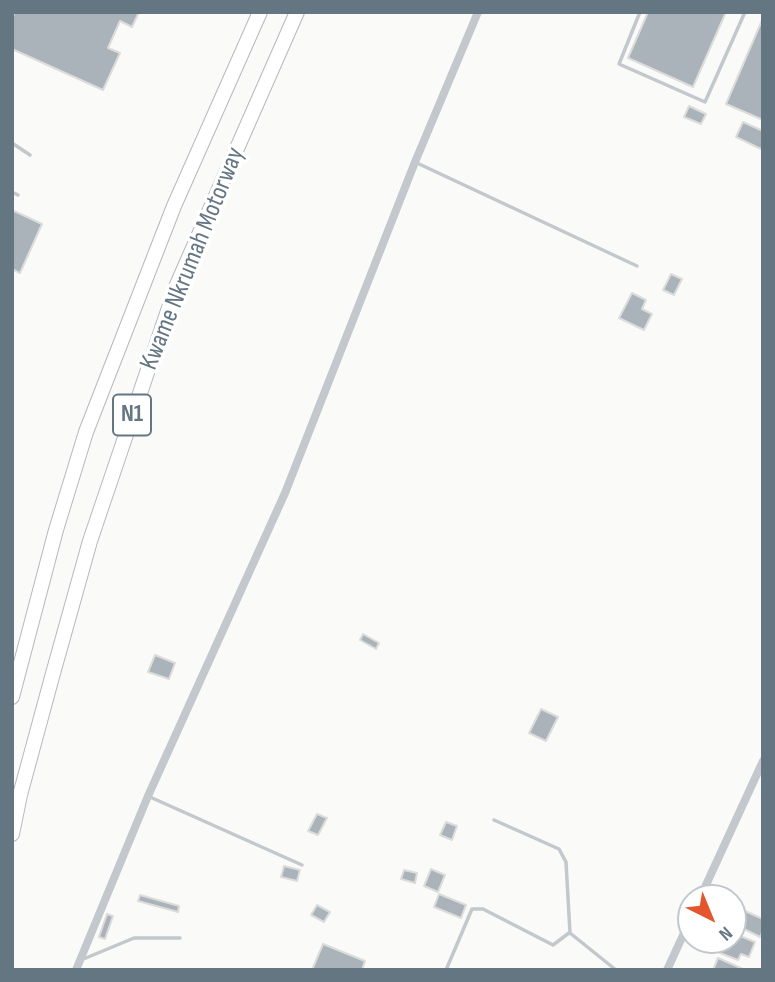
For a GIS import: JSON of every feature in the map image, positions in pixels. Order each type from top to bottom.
[{"type":"highway","name":"Kwame Nkrumah Motorway","points":[[12,697],[56,530],[86,432],[174,206],[260,12]]},
{"type":"highway","name":"Kwame Nkrumah Motorway","points":[[12,834],[20,795],[90,541],[176,287],[297,12]]},
{"type":"street","points":[[76,970],[148,796],[285,492],[415,162],[478,12]]},
{"type":"street","points":[[706,884],[763,761]]},
{"type":"street","points":[[667,970],[677,948]]},
{"type":"lane","points":[[640,12],[619,64],[705,102],[745,12]]},
{"type":"lane","points":[[12,143],[30,155]]},
{"type":"lane","points":[[415,162],[637,266]]},
{"type":"lane","points":[[12,192],[18,195]]},
{"type":"lane","points":[[148,796],[302,865]]},
{"type":"lane","points":[[494,820],[559,849],[566,862],[570,933],[615,970]]},
{"type":"lane","points":[[446,970],[472,909],[483,909],[553,945],[570,933]]},
{"type":"lane","points":[[79,960],[134,937],[180,938]]},
{"type":"building","points":[[15,12],[139,12],[132,27],[120,21],[108,48],[120,53],[103,90],[12,49],[12,18]]},
{"type":"building","points":[[648,12],[726,12],[693,87],[628,58]]},
{"type":"building","points":[[763,18],[763,120],[726,104]]},
{"type":"building","points":[[689,106],[706,114],[701,124],[684,117]]},
{"type":"building","points":[[743,122],[763,131],[763,150],[736,137]]},
{"type":"building","points":[[12,210],[42,224],[20,273],[12,269]]},
{"type":"building","points":[[671,274],[682,279],[674,295],[663,290]]},
{"type":"building","points":[[632,293],[646,300],[642,309],[652,314],[644,330],[619,318]]},
{"type":"building","points":[[363,634],[379,643],[376,649],[360,640]]},
{"type":"building","points":[[155,655],[175,663],[169,679],[148,672]]},
{"type":"building","points":[[541,709],[558,717],[546,741],[529,733]]},
{"type":"building","points":[[317,814],[327,818],[318,835],[308,831]]},
{"type":"building","points":[[446,822],[457,826],[452,840],[440,835]]},
{"type":"building","points":[[284,866],[300,870],[297,881],[281,877]]},
{"type":"building","points":[[431,869],[445,875],[438,892],[424,886]]},
{"type":"building","points":[[404,870],[417,873],[415,883],[401,879]]},
{"type":"building","points":[[439,894],[466,905],[461,918],[434,907]]},
{"type":"building","points":[[140,895],[179,906],[178,912],[138,901]]},
{"type":"building","points":[[317,905],[330,912],[324,922],[311,915]]},
{"type":"building","points":[[747,912],[763,919],[760,937],[747,930]]},
{"type":"building","points":[[107,914],[113,916],[105,939],[99,937]]},
{"type":"building","points":[[747,939],[755,942],[749,957],[741,954],[747,954]]},
{"type":"building","points":[[323,944],[365,961],[362,970],[312,970]]},
{"type":"building","points":[[723,954],[741,954],[738,960]]},
{"type":"building","points":[[718,958],[743,969],[743,970],[713,970]]}]
